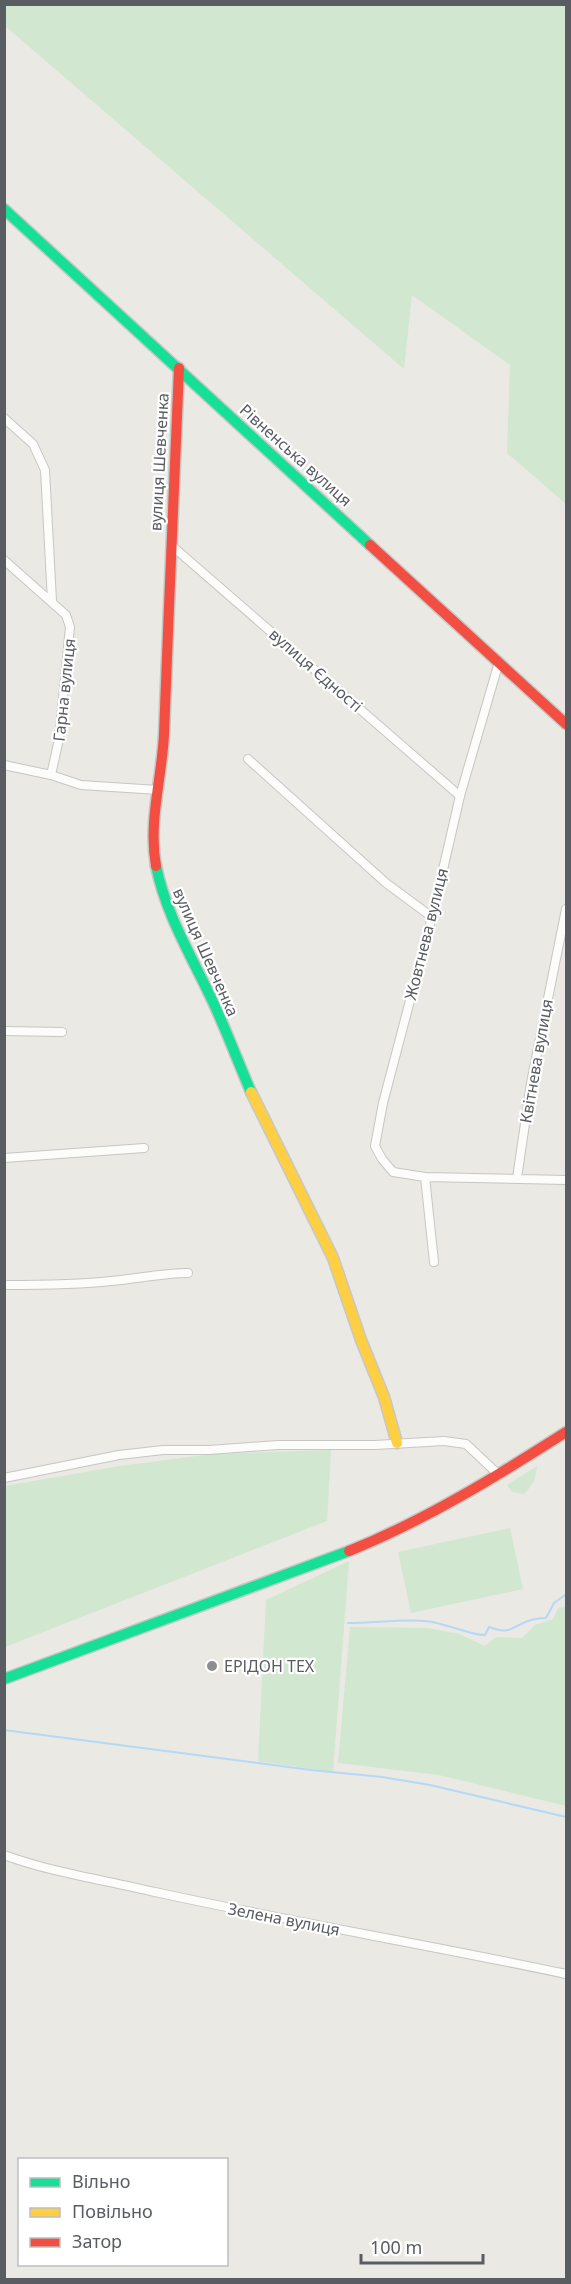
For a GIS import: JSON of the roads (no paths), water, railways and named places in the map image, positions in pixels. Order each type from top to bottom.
[{"type":"main road","name":"Рівненська вулиця","points":[[4,209],[567,724]]},
{"type":"main road","name":"вулиця Шевченка","points":[[178,368],[164,737],[153,849],[160,885],[172,920],[213,1002],[253,1096],[333,1258],[361,1340],[384,1397],[397,1443]]},
{"type":"main road","points":[[4,1679],[291,1574],[369,1543],[429,1514],[499,1475],[567,1432]]},
{"type":"street","points":[[4,418],[33,444],[45,470],[52,602]]},
{"type":"street","name":"вулиця Єдності","points":[[171,545],[460,796]]},
{"type":"street","name":"Гарна вулиця","points":[[4,560],[66,615],[70,627],[59,739],[51,775]]},
{"type":"street","name":"Жовтнева вулиця","points":[[499,662],[460,796],[432,917],[382,1103],[375,1146],[382,1160],[393,1172],[425,1177],[567,1180]]},
{"type":"street","points":[[248,759],[386,883],[432,917]]},
{"type":"street","points":[[4,765],[51,775],[81,785],[158,790]]},
{"type":"street","name":"Квітнева вулиця","points":[[516,1178],[533,1072],[567,909]]},
{"type":"street","points":[[4,1031],[62,1032]]},
{"type":"street","points":[[4,1158],[144,1148]]},
{"type":"street","points":[[425,1177],[434,1262]]},
{"type":"street","points":[[4,1285],[85,1283],[144,1278],[168,1273],[188,1273]]},
{"type":"street","points":[[4,1479],[119,1455],[163,1450],[209,1450],[279,1444],[397,1443],[444,1440],[466,1444],[499,1475]]},
{"type":"street","name":"Зелена вулиця","points":[[4,1855],[23,1862],[86,1877],[220,1906],[567,1974]]},
{"type":"waterway","points":[[348,1623],[425,1621],[485,1635],[489,1627],[508,1630],[531,1620],[546,1618],[554,1603],[565,1595],[566,1598]]},
{"type":"waterway","points":[[4,1730],[311,1770],[382,1777],[430,1785],[566,1817]]},
{"type":"place","name":"ЕРІДОН ТЕХ","points":[[212,1666]]}]
